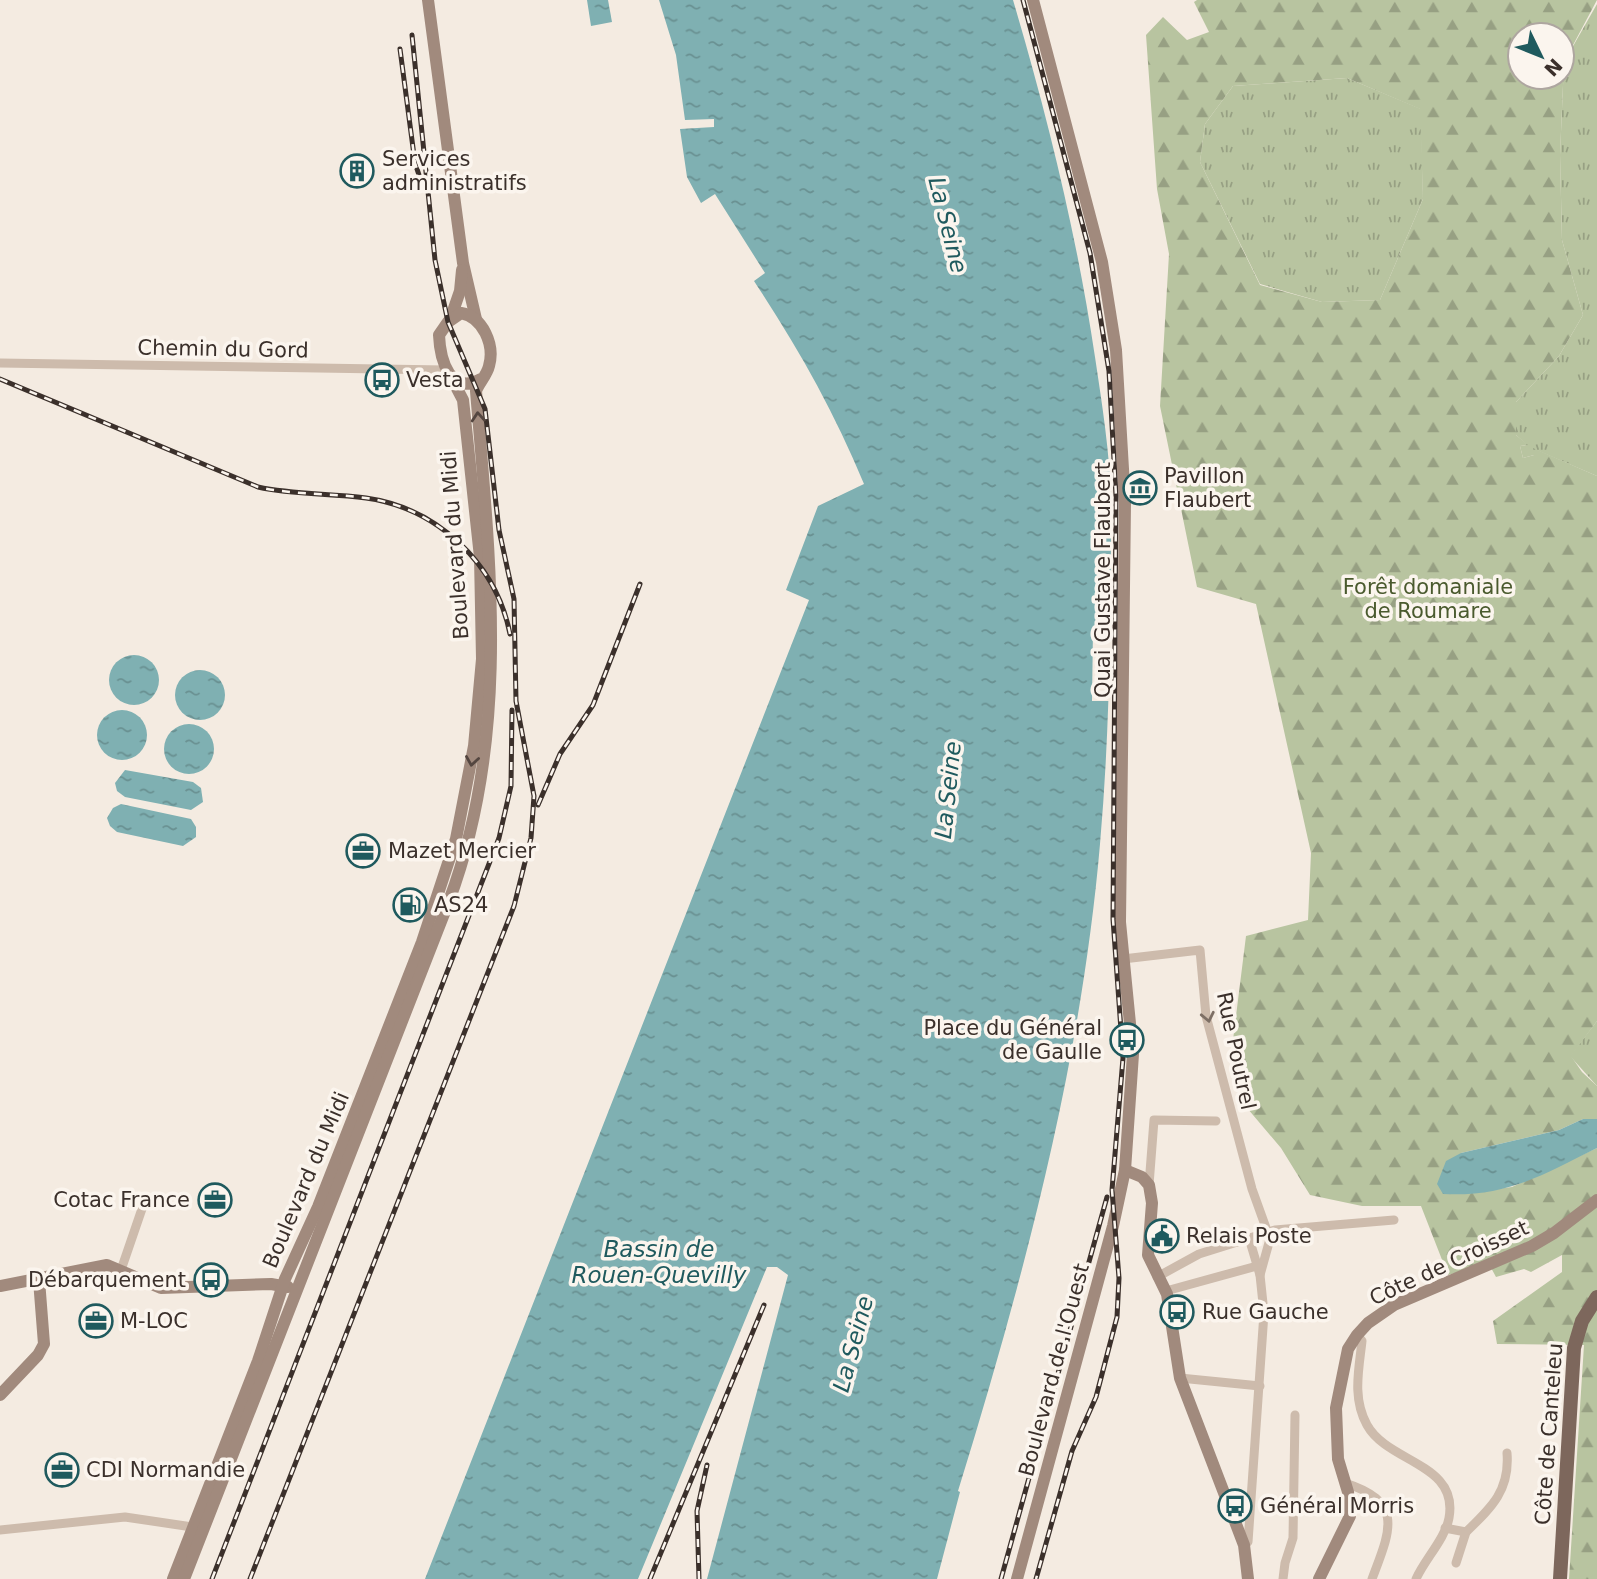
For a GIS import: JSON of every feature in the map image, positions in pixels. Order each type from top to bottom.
[{"type":"main road","points":[[428,0],[463,263],[476,319],[489,347],[489,367],[481,379],[473,384],[449,374],[439,335],[450,320],[460,291],[463,263]]},
{"type":"main road","name":"Quai Gustave Flaubert","points":[[1032,0],[1102,262],[1116,350],[1125,502],[1120,806],[1123,959],[1133,1054],[1125,1170]]},
{"type":"main road","points":[[450,320],[461,313],[476,319]]},
{"type":"main road","name":"Boulevard du Midi","points":[[449,374],[464,409],[481,587],[480,697],[457,878]]},
{"type":"main road","name":"Boulevard du Midi","points":[[184,1579],[199,1528],[258,1361],[457,878],[482,778],[490,696],[493,621],[476,391],[481,379]]},
{"type":"main road","name":"Boulevard du Midi","points":[[173,1579],[199,1528],[263,1377],[290,1285],[318,1207],[434,909],[469,794],[482,778]]},
{"type":"main road","points":[[1125,1170],[1142,1177],[1149,1185],[1152,1203],[1147,1246],[1171,1309],[1181,1378],[1244,1545],[1248,1575]]},
{"type":"main road","name":"Boulevard de l'Ouest","points":[[1017,1579],[1113,1226],[1125,1170]]},
{"type":"main road","name":"Côte de Croisset","points":[[1319,1579],[1350,1516],[1338,1459],[1336,1408],[1348,1349],[1357,1335],[1381,1312],[1532,1246],[1597,1200]]},
{"type":"main road","points":[[0,1286],[102,1266],[168,1288],[290,1285]]},
{"type":"main road","points":[[0,1395],[42,1349],[45,1340],[39,1279]]},
{"type":"main road","name":"Côte de Canteleu","points":[[1560,1579],[1573,1355],[1578,1330],[1597,1297]]},
{"type":"main road","points":[[1248,1575],[1253,1570],[1260,1579]]},
{"type":"street","name":"Chemin du Gord","points":[[0,363],[449,374]]},
{"type":"street","name":"Rue Poutrel","points":[[1123,959],[1199,950],[1206,1016],[1252,1189],[1268,1232]]},
{"type":"street","points":[[1149,1185],[1154,1120],[1216,1121]]},
{"type":"street","points":[[123,1271],[145,1200]]},
{"type":"street","points":[[1157,1277],[1199,1254],[1268,1232],[1394,1220]]},
{"type":"street","points":[[1258,1271],[1270,1239],[1268,1232]]},
{"type":"street","points":[[1244,1545],[1248,1542],[1264,1313],[1258,1271],[1249,1238]]},
{"type":"street","points":[[1166,1291],[1258,1271]]},
{"type":"street","points":[[1357,1335],[1362,1340],[1357,1387],[1367,1426],[1387,1447],[1435,1473],[1446,1488],[1450,1503],[1445,1528],[1416,1579]]},
{"type":"street","points":[[1181,1378],[1260,1386]]},
{"type":"street","points":[[1283,1579],[1293,1538],[1295,1415]]},
{"type":"street","points":[[1456,1563],[1466,1532],[1504,1489],[1508,1470],[1507,1453]]},
{"type":"street","points":[[1345,1483],[1368,1490],[1379,1498],[1390,1523],[1372,1579]]},
{"type":"street","points":[[0,1530],[116,1517],[199,1528]]},
{"type":"street","points":[[1445,1528],[1466,1532]]},
{"type":"green space","name":"Forêt domaniale de Roumare","points":[[1197,0],[1597,0],[1576,39],[1576,21],[1506,21],[1506,91],[1563,91],[1560,155],[1562,240],[1583,315],[1559,356],[1516,402],[1516,435],[1528,445],[1520,446],[1523,458],[1534,455],[1533,448],[1597,476],[1597,1021],[1571,1056],[1582,1072],[1597,1086],[1597,1119],[1583,1119],[1559,1130],[1461,1153],[1455,1194],[1512,1187],[1597,1148],[1597,1579],[1569,1579],[1584,1345],[1497,1344],[1493,1321],[1562,1272],[1562,1255],[1531,1272],[1524,1269],[1496,1277],[1489,1264],[1448,1275],[1421,1206],[1362,1206],[1310,1195],[1281,1148],[1242,1102],[1232,1048],[1246,936],[1308,920],[1311,853],[1256,604],[1197,587],[1160,406],[1169,254],[1157,189],[1146,35],[1163,17],[1187,40],[1209,32],[1194,2]],"holes":[[[1347,78],[1420,109],[1423,199],[1380,300],[1322,302],[1260,285],[1200,162],[1205,124],[1233,86]]]},
{"type":"green space","points":[[1597,4],[1597,476],[1534,449],[1534,455],[1523,458],[1520,446],[1527,445],[1516,435],[1516,402],[1559,356],[1583,315],[1562,240],[1560,155],[1563,91],[1576,91],[1576,41]]},
{"type":"green space","points":[[1347,78],[1421,109],[1423,199],[1380,300],[1322,302],[1260,284],[1200,162],[1205,124],[1233,86]]},
{"type":"green space","points":[[1597,1021],[1597,1086],[1570,1056]]},
{"type":"water","points":[[587,0],[608,0],[612,22],[591,26]]},
{"type":"water","points":[[659,0],[1013,0],[1060,177],[1088,312],[1105,429],[1111,501],[1106,758],[1091,927],[1079,1009],[1046,1171],[1005,1332],[958,1491],[960,1492],[937,1579],[707,1579],[788,1275],[777,1267],[767,1267],[638,1579],[425,1579],[809,600],[786,590],[818,506],[864,484],[814,380],[754,281],[765,273],[715,194],[701,203],[687,177],[680,129],[714,127],[714,119],[685,120],[676,55]]},
{"type":"water","points":[[134,655],[152,662],[159,680],[152,698],[134,705],[116,698],[109,680],[116,662]]},
{"type":"water","points":[[200,670],[218,677],[225,695],[218,713],[200,720],[182,713],[175,695],[182,677]]},
{"type":"water","points":[[122,710],[140,717],[147,735],[140,753],[122,760],[104,753],[97,735],[104,717]]},
{"type":"water","points":[[189,724],[207,731],[214,749],[207,767],[189,774],[171,767],[164,749],[171,731]]},
{"type":"water","points":[[125,770],[193,782],[201,788],[203,802],[191,810],[125,797],[117,791],[115,783]]},
{"type":"water","points":[[121,804],[191,819],[196,827],[196,837],[183,846],[117,832],[110,826],[107,818],[113,808]]},
{"type":"water","points":[[1583,1119],[1597,1119],[1597,1148],[1541,1175],[1506,1188],[1466,1194],[1443,1194],[1437,1184],[1446,1161],[1461,1153],[1559,1130]]},
{"type":"pier","points":[[1093,629],[1112,630],[1110,701],[1092,701]]},
{"type":"railway","points":[[1023,0],[1090,253],[1109,371],[1116,496],[1113,919],[1123,1058],[1112,1190],[1119,1278],[1117,1317],[1096,1397],[1072,1451],[1036,1579]]},
{"type":"railway","points":[[250,1579],[514,906],[531,838],[534,796],[516,701],[514,599],[499,530],[485,409],[448,322],[435,260],[412,35]]},
{"type":"railway","points":[[400,49],[415,163],[421,181]]},
{"type":"railway","points":[[0,379],[258,487],[366,498],[416,513],[459,543],[477,562],[492,584],[503,608],[510,634]]},
{"type":"railway","points":[[538,805],[560,754],[593,705],[640,584]]},
{"type":"railway","points":[[212,1579],[499,838],[511,786],[512,710]]},
{"type":"railway","points":[[1001,1579],[1107,1197]]},
{"type":"railway","points":[[650,1579],[764,1305]]},
{"type":"railway","points":[[699,1579],[697,1511],[707,1465]]},
{"type":"place","name":"Services administratifs","points":[[357,171]]},
{"type":"place","name":"Vesta","points":[[382,380]]},
{"type":"place","name":"Pavillon Flaubert","points":[[1140,488]]},
{"type":"place","name":"Mazet Mercier","points":[[363,851]]},
{"type":"place","name":"AS24","points":[[410,905]]},
{"type":"place","name":"Place du Général de Gaulle","points":[[1127,1040]]},
{"type":"place","name":"Cotac France","points":[[215,1200]]},
{"type":"place","name":"Relais Poste","points":[[1162,1236]]},
{"type":"place","name":"Débarquement","points":[[211,1280]]},
{"type":"place","name":"Rue Gauche","points":[[1177,1312]]},
{"type":"place","name":"M-LOC","points":[[96,1321]]},
{"type":"place","name":"CDI Normandie","points":[[62,1470]]},
{"type":"place","name":"Général Morris","points":[[1235,1506]]},
{"type":"water label","name":"La Seine","points":[[948,225]]},
{"type":"water label","name":"La Seine","points":[[948,790]]},
{"type":"water label","name":"Bassin de Rouen-Quevilly","points":[[659,1262]]},
{"type":"water label","name":"La Seine","points":[[853,1344]]}]
